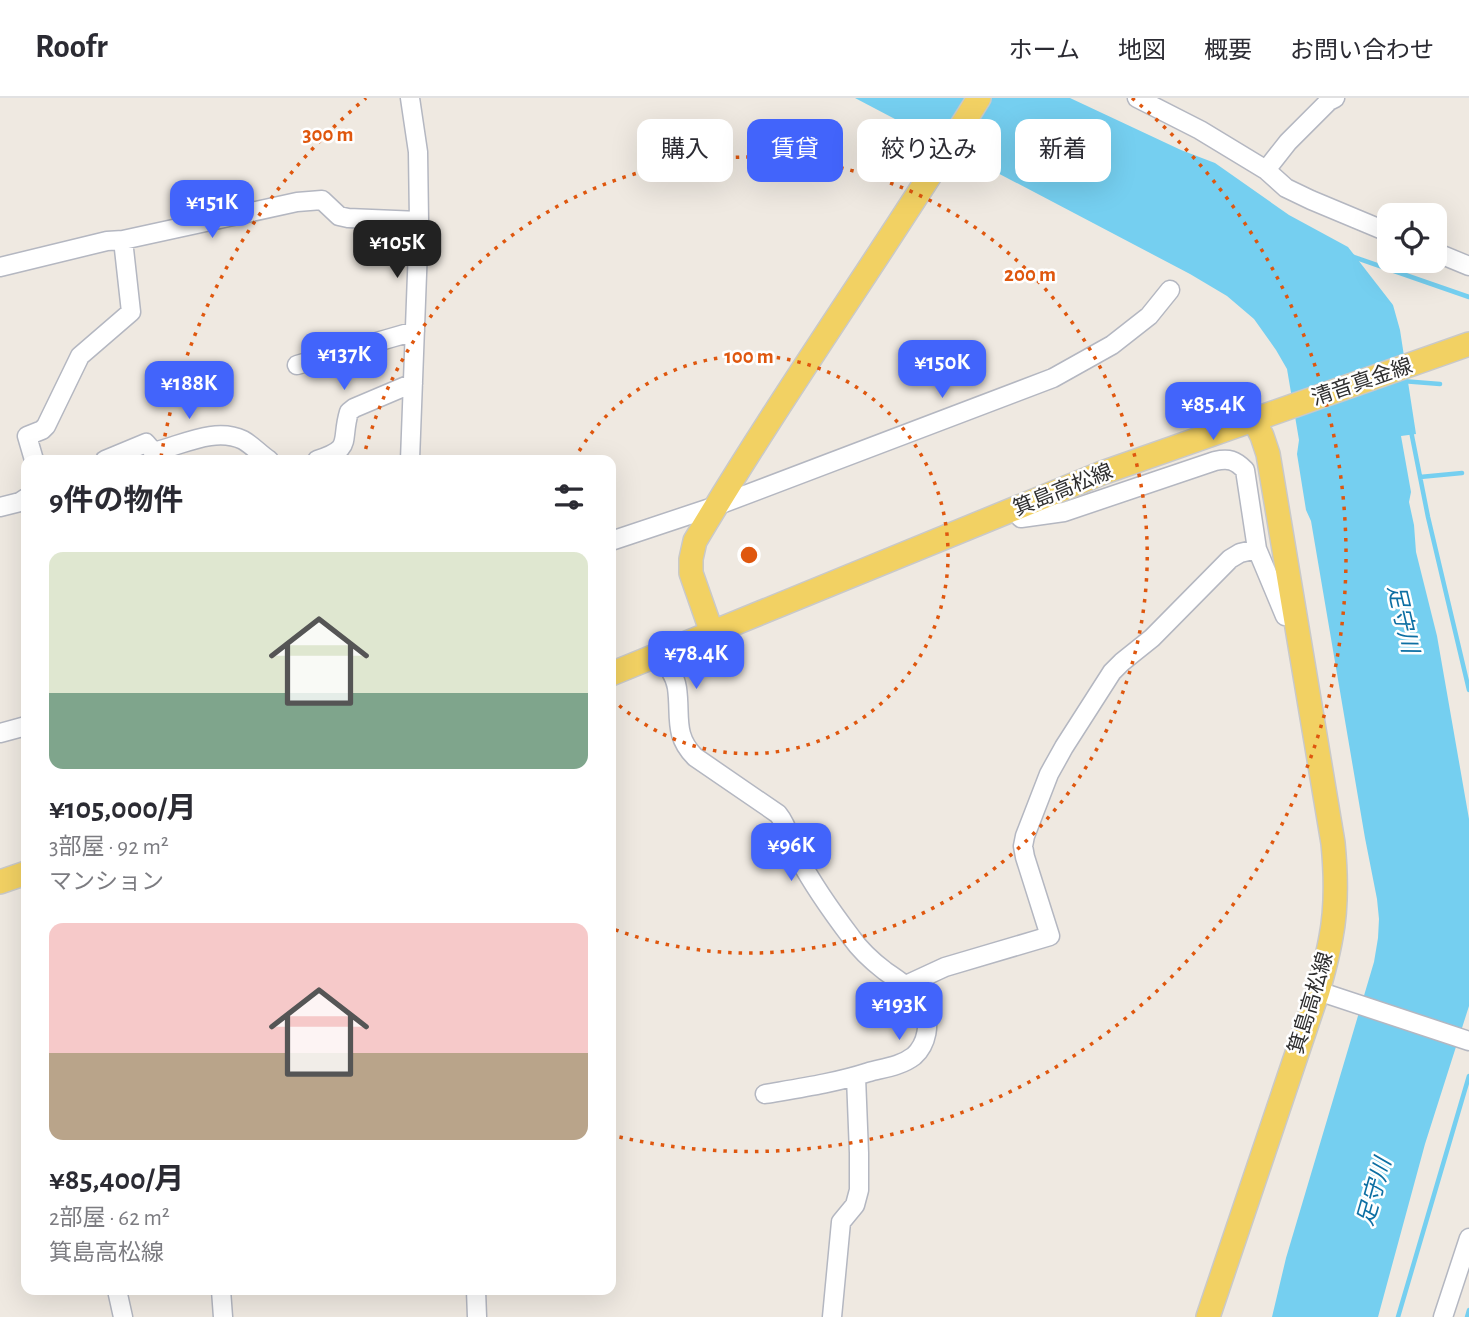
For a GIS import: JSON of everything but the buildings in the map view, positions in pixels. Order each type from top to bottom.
[{"type":"main road","points":[[616,672],[712,634],[691,573],[695,541],[763,430],[979,98]]},
{"type":"main road","name":"清音真金線","points":[[1254,420],[1469,344]]},
{"type":"main road","name":"箕島高松線","points":[[712,634],[1102,473],[1254,420],[1268,454],[1336,874],[1324,993],[1208,1317]]},
{"type":"main road","points":[[0,882],[21,875]]},
{"type":"street","points":[[410,98],[418,152],[419,221],[410,455]]},
{"type":"street","points":[[1137,98],[1200,130],[1266,170],[1286,188],[1377,228]]},
{"type":"street","points":[[1266,170],[1288,142],[1335,98]]},
{"type":"street","points":[[0,267],[107,241],[123,240],[310,200],[322,201],[339,216],[348,218],[419,221]]},
{"type":"street","points":[[33,455],[27,436],[46,426],[80,356],[131,312],[123,240]]},
{"type":"street","points":[[1447,257],[1469,266]]},
{"type":"street","points":[[616,539],[716,506],[1054,378],[1112,345],[1149,316],[1170,290]]},
{"type":"street","points":[[297,365],[415,331]]},
{"type":"street","points":[[331,455],[343,447],[348,412],[413,383]]},
{"type":"street","points":[[117,455],[146,443],[152,450],[157,451],[198,439],[229,436],[242,440],[262,455]]},
{"type":"street","points":[[1013,510],[1021,518],[1064,512],[1215,461],[1236,461],[1245,470],[1257,549],[1285,617],[1295,614]]},
{"type":"street","points":[[0,507],[21,502]]},
{"type":"street","points":[[906,985],[945,967],[1050,936],[1023,846],[1024,836],[1049,774],[1112,672],[1152,638],[1230,559],[1240,553],[1257,549]]},
{"type":"street","points":[[659,654],[670,668],[677,686],[680,734],[685,747],[695,757],[778,814],[804,867],[852,940],[883,969],[906,985],[925,1014],[926,1035],[923,1044],[906,1061],[856,1077],[765,1094]]},
{"type":"street","points":[[0,733],[21,727]]},
{"type":"street","points":[[1324,993],[1469,1041]]},
{"type":"street","points":[[832,1317],[841,1222],[855,1205],[859,1190],[856,1077]]},
{"type":"street","points":[[1443,1317],[1469,1238]]},
{"type":"street","points":[[118,1295],[123,1317]]},
{"type":"street","points":[[221,1295],[223,1317]]},
{"type":"street","points":[[476,1295],[477,1317]]},
{"type":"water","name":"足守川","points":[[855,98],[1070,98],[1215,163],[1289,215],[1348,247],[1393,305],[1400,330],[1416,434],[1401,436],[1411,492],[1409,502],[1416,552],[1437,636],[1469,819],[1469,1006],[1425,1144],[1378,1317],[1272,1317],[1286,1258],[1374,962],[1379,919],[1311,521],[1306,510],[1297,454],[1299,440],[1287,369],[1254,319],[1227,296],[1001,175],[1001,119],[895,119]]},
{"type":"waterway","points":[[1351,256],[1469,297]]},
{"type":"waterway","points":[[1402,381],[1440,384]]},
{"type":"waterway","points":[[1411,431],[1428,517],[1469,690]]},
{"type":"waterway","points":[[1420,477],[1462,473]]},
{"type":"waterway","points":[[1398,1317],[1469,1076]]},
{"type":"waterway","points":[[1467,1317],[1469,1310]]}]
